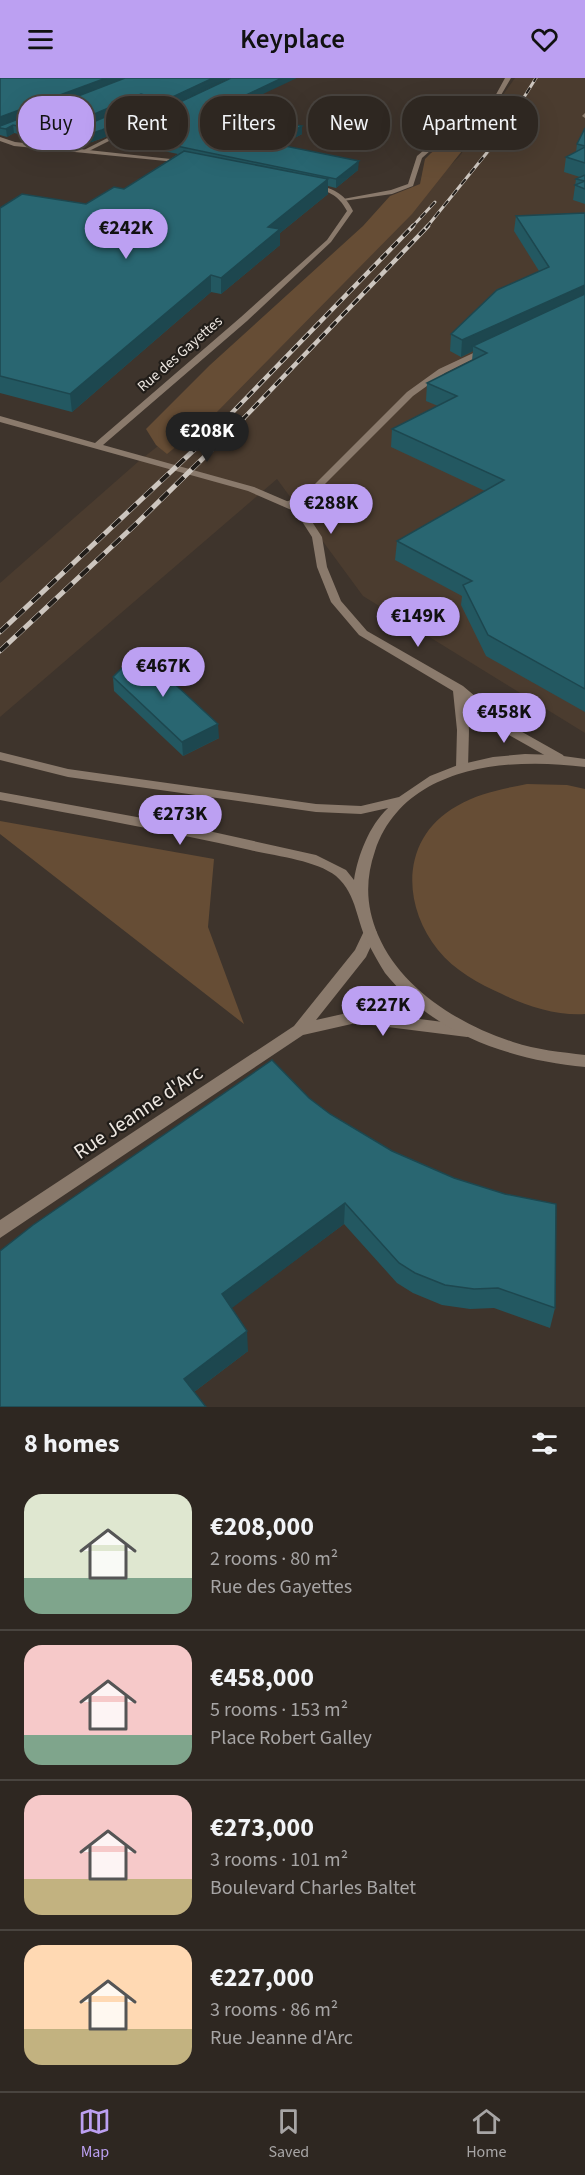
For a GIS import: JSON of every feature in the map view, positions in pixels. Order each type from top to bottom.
[{"type":"street","points":[[309,186],[332,190],[345,200],[392,192],[411,185],[419,157],[495,101],[508,78]]},
{"type":"street","points":[[0,139],[18,144]]},
{"type":"street","points":[[85,151],[106,141]]},
{"type":"street","points":[[75,150],[194,163]]},
{"type":"street","name":"Rue des Gayettes","points":[[97,446],[244,319],[328,241],[350,211],[345,200]]},
{"type":"street","points":[[289,504],[309,495],[410,394],[442,371],[493,347]]},
{"type":"street","points":[[0,419],[251,489],[300,510],[317,537],[322,567],[336,602],[363,633],[459,689],[504,727],[559,758]]},
{"type":"street","points":[[459,689],[463,730],[462,768]]},
{"type":"street","points":[[0,756],[68,773],[316,808],[361,810],[403,800]]},
{"type":"street","points":[[585,763],[559,758],[509,759],[462,768],[430,782],[403,800],[378,828],[363,862],[361,899],[370,933],[391,969],[424,1003],[467,1031],[515,1050],[568,1061],[585,1061]]},
{"type":"street","points":[[0,796],[186,831],[316,860],[341,873],[361,899]]},
{"type":"street","name":"Rue Jeanne d'Arc","points":[[0,1230],[299,1030],[361,953],[370,933]]},
{"type":"street","name":"Rue Jeanne d'Arc","points":[[299,1030],[356,1017],[467,1031]]},
{"type":"shaded area","points":[[515,78],[585,78],[585,733],[363,596],[277,479],[0,717],[0,583],[139,461],[172,435],[464,150],[538,150],[538,96],[502,96]]},
{"type":"shaded area","points":[[436,150],[463,150],[412,214],[212,417],[167,454],[156,445],[146,429],[210,365],[363,226],[390,196],[420,184],[425,159]]},
{"type":"shaded area","points":[[527,784],[567,785],[585,789],[585,1014],[553,1012],[532,1006],[476,981],[459,970],[438,950],[417,912],[413,892],[413,872],[417,853],[425,835],[439,819],[457,806],[491,792]]},
{"type":"shaded area","points":[[0,821],[214,859],[208,927],[244,1024],[0,834]]},
{"type":"building","points":[[0,78],[106,78],[57,96],[18,96],[18,110],[0,117]]},
{"type":"building","points":[[125,78],[213,78],[175,96],[141,94],[106,96],[106,109],[94,114],[94,96],[78,96]]},
{"type":"building","points":[[231,78],[282,78],[244,96],[200,96],[200,150],[296,148],[359,161],[336,179],[188,148],[188,98]]},
{"type":"building","points":[[106,117],[106,128],[94,132],[94,122]]},
{"type":"building","points":[[18,119],[18,126],[13,125],[6,129],[0,126]]},
{"type":"building","points":[[585,128],[585,146],[577,144]]},
{"type":"building","points":[[585,147],[585,163],[566,157]]},
{"type":"building","points":[[184,151],[328,179],[268,227],[280,229],[221,278],[211,275],[70,394],[0,376],[0,208],[22,194],[86,204],[114,187],[124,189]]},
{"type":"building","points":[[585,175],[585,181],[576,179]]},
{"type":"building","points":[[585,181],[585,189],[575,185]]},
{"type":"building","points":[[585,213],[585,285],[462,340],[451,334],[497,290],[549,267],[516,216]]},
{"type":"building","points":[[585,294],[585,689],[488,635],[463,585],[472,581],[397,541],[504,480],[392,429],[457,396],[427,383],[487,353],[473,346]]},
{"type":"building","points":[[139,651],[218,724],[182,742],[113,677]]},
{"type":"building","points":[[272,1060],[309,1098],[330,1114],[392,1151],[454,1178],[505,1194],[556,1204],[555,1308],[498,1288],[474,1289],[445,1285],[415,1273],[399,1263],[345,1203],[222,1294],[247,1331],[184,1379],[206,1407],[0,1407],[0,1251],[33,1225]]},
{"type":"railway","points":[[426,228],[498,139],[536,78]]},
{"type":"railway","points":[[411,228],[435,202]]},
{"type":"railway","points":[[225,420],[413,226]]},
{"type":"railway","points":[[242,420],[428,226]]},
{"type":"railway","points":[[0,632],[227,419]]},
{"type":"railway","points":[[0,651],[136,524],[242,420]]}]
